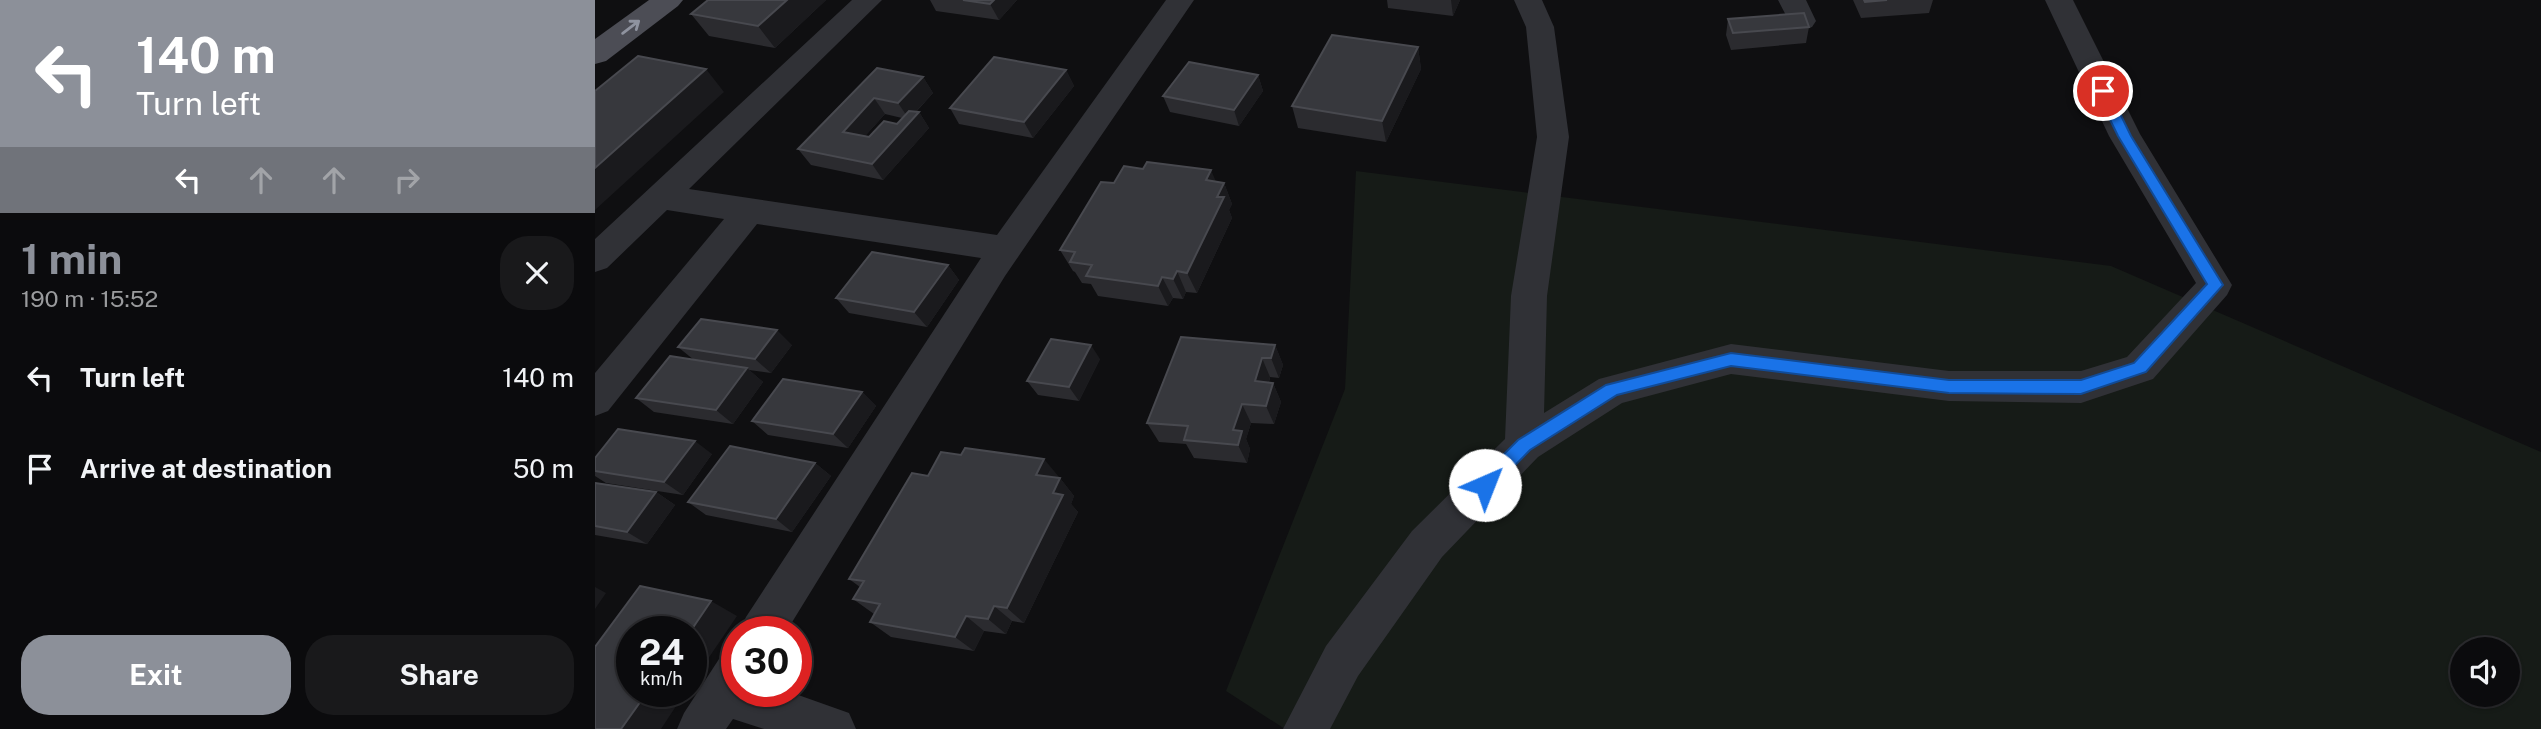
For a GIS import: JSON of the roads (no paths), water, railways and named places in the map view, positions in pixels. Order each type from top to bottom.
[{"type":"main road","points":[[595,54],[668,0]]},
{"type":"street","points":[[595,259],[868,0]]},
{"type":"street","points":[[771,616],[1006,249],[1180,0]]},
{"type":"street","points":[[1524,445],[1529,296],[1553,137],[1540,27],[1528,0]]},
{"type":"street","points":[[1306,729],[1342,662],[1427,544],[1524,445],[1612,390],[1731,359],[1949,386],[2081,387],[2140,368],[2215,285],[2125,136],[2059,0]]},
{"type":"street","points":[[660,197],[1006,249]]},
{"type":"street","points":[[595,400],[748,212]]},
{"type":"street","points":[[720,698],[833,729]]}]
